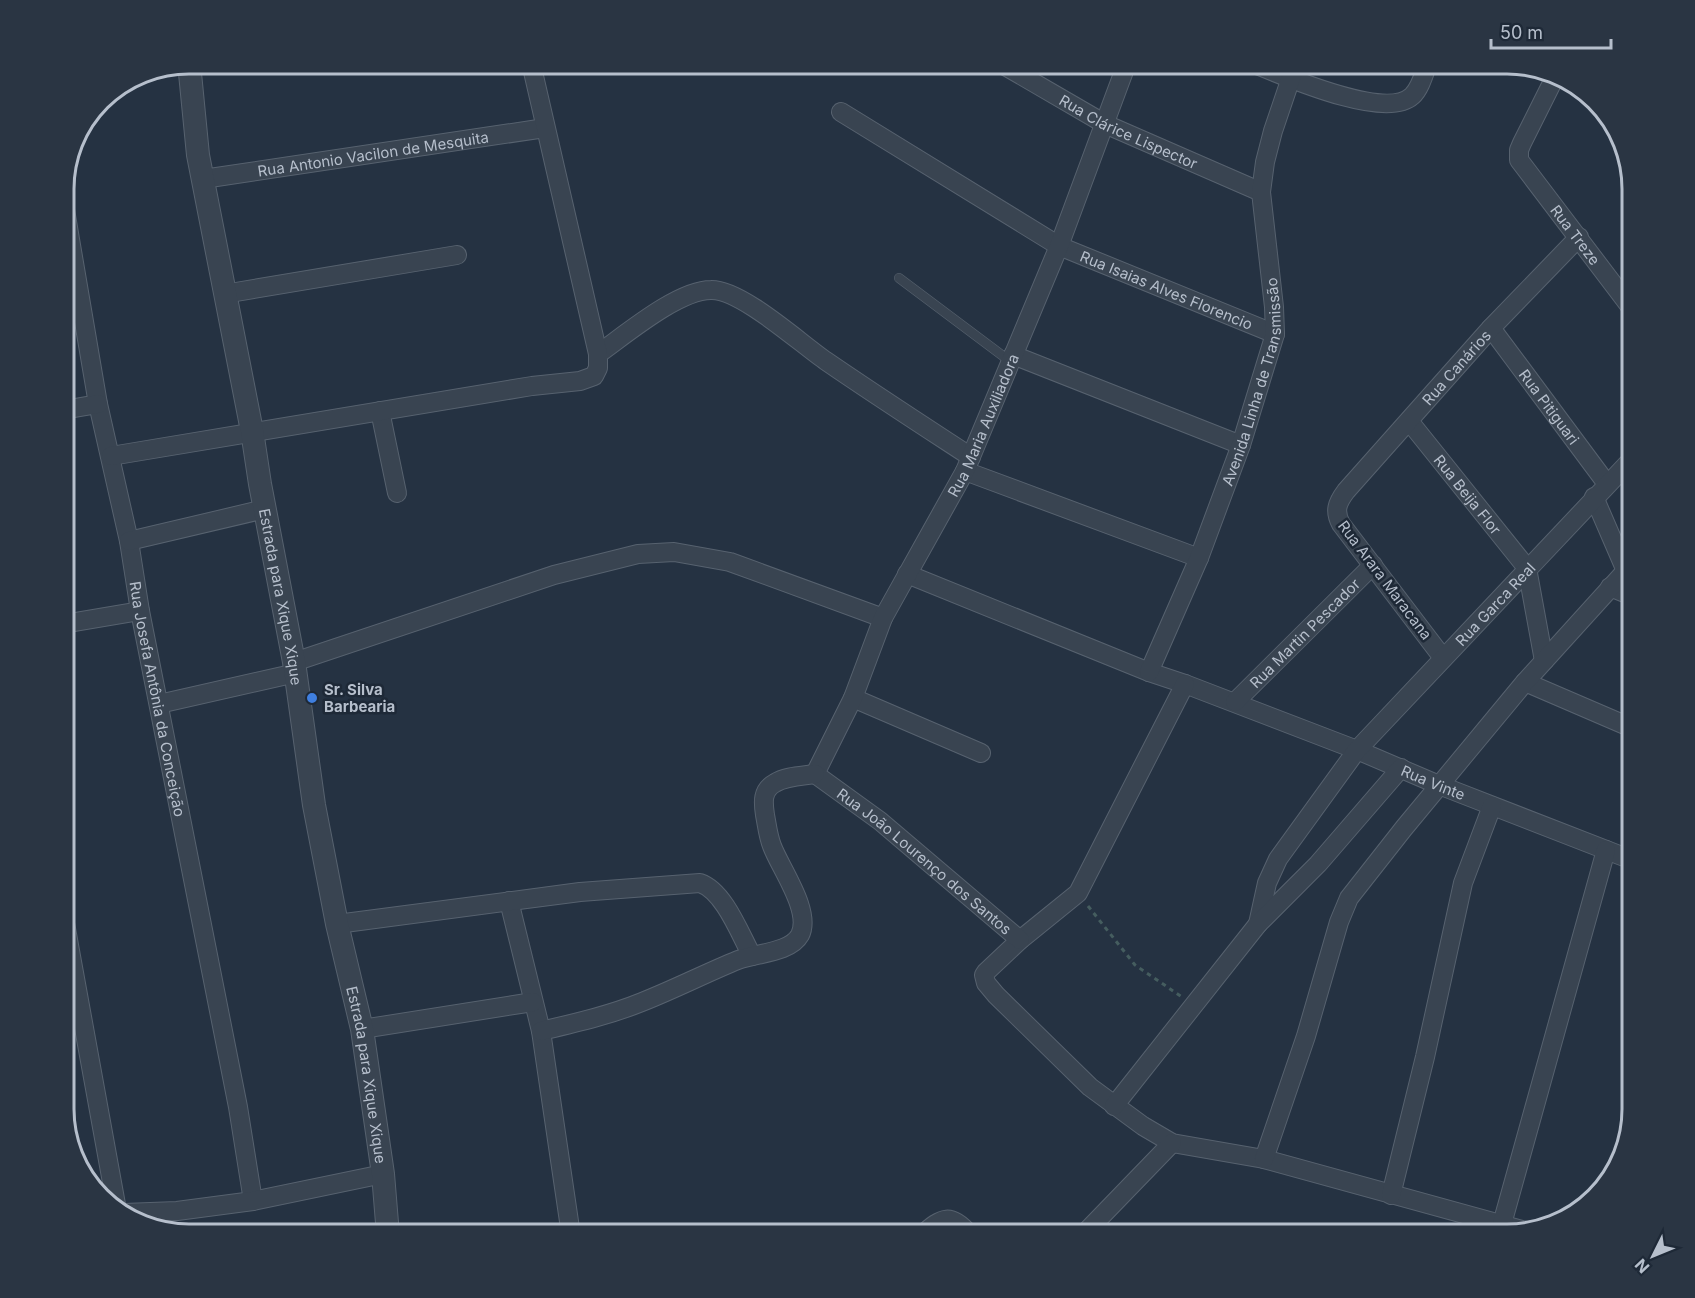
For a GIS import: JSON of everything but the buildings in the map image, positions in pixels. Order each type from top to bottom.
[{"type":"street","name":"Estrada para Xique Xique","points":[[190,74],[203,179],[295,667],[314,805],[337,924],[362,1029],[383,1174],[387,1224]]},
{"type":"street","points":[[111,456],[252,431],[591,378],[597,374],[598,354],[533,74]]},
{"type":"street","name":"Rua Clárice Lispector","points":[[1019,74],[1105,124],[1262,192]]},
{"type":"street","name":"Rua Maria Auxiliadora","points":[[815,774],[853,698],[883,618],[968,464],[1059,246],[1123,74]]},
{"type":"street","name":"Avenida Linha de Transmissão","points":[[1149,672],[1199,558],[1241,445],[1275,334],[1262,192],[1267,152],[1293,74]]},
{"type":"street","points":[[1300,74],[1352,99],[1370,102],[1399,102],[1411,98],[1417,91],[1424,74]]},
{"type":"street","name":"Rua Treze","points":[[1552,83],[1519,150],[1519,160],[1622,295]]},
{"type":"street","name":"Rua Isaias Alves Florencio","points":[[841,112],[1059,246],[1275,334]]},
{"type":"street","name":"Rua Antonio Vacilon de Mesquita","points":[[203,179],[545,128]]},
{"type":"street","name":"Rua Canários","points":[[1339,500],[1491,328],[1579,237]]},
{"type":"street","points":[[224,294],[457,255]]},
{"type":"street","name":"Rua Josefa Antônia da Conceição","points":[[74,263],[98,404],[129,541],[140,611],[238,1107],[253,1201]]},
{"type":"street","points":[[598,354],[677,301],[700,291],[714,289],[752,306],[968,464],[1199,558]]},
{"type":"street","name":"Rua Pitiguari","points":[[1491,328],[1607,484]]},
{"type":"street","points":[[1012,358],[1241,445]]},
{"type":"street","points":[[74,408],[98,404]]},
{"type":"street","points":[[380,411],[397,493]]},
{"type":"street","name":"Rua Beija Flor","points":[[1409,421],[1527,568]]},
{"type":"street","name":"Rua Garca Real","points":[[1258,924],[1267,883],[1278,859],[1357,750],[1622,469]]},
{"type":"street","points":[[1594,497],[1622,553]]},
{"type":"street","name":"Rua Arara Maracana","points":[[1339,500],[1337,511],[1341,524],[1443,658]]},
{"type":"street","points":[[129,541],[265,509]]},
{"type":"street","points":[[159,704],[295,667],[554,575],[638,554],[674,552],[730,562],[883,618]]},
{"type":"street","name":"Rua Martin Pescador","points":[[1234,702],[1373,565]]},
{"type":"street","points":[[1527,568],[1544,661]]},
{"type":"street","name":"Rua Vinte","points":[[907,574],[1149,672],[1234,702],[1622,856]]},
{"type":"street","points":[[1264,1159],[1306,1036],[1339,922],[1349,898],[1525,682],[1622,574]]},
{"type":"street","points":[[1610,587],[1622,592]]},
{"type":"street","points":[[74,622],[140,611]]},
{"type":"street","points":[[1525,682],[1622,724]]},
{"type":"street","points":[[1020,940],[1078,893],[1185,684]]},
{"type":"street","points":[[853,698],[981,753]]},
{"type":"street","points":[[1401,768],[1318,864],[1258,924],[1114,1106],[1172,1143],[1264,1159],[1502,1224],[1606,850]]},
{"type":"street","points":[[541,1031],[590,1019],[641,1002],[752,956],[783,948],[799,937],[802,928],[802,912],[771,846],[763,805],[768,788],[774,783],[783,779],[815,774]]},
{"type":"street","name":"Rua João Lourenço dos Santos","points":[[815,774],[880,821],[1020,940],[984,975],[986,982],[996,995],[1090,1087],[1114,1106]]},
{"type":"street","points":[[1391,1195],[1464,883],[1492,806]]},
{"type":"street","points":[[337,924],[397,914],[580,892],[700,883],[713,890],[722,900],[752,956]]},
{"type":"street","points":[[509,901],[541,1031],[570,1224]]},
{"type":"street","points":[[74,973],[115,1197]]},
{"type":"street","points":[[362,1029],[533,1002]]},
{"type":"street","points":[[1094,1224],[1172,1143]]},
{"type":"street","points":[[137,1213],[177,1211],[253,1201],[383,1174]]},
{"type":"street","points":[[936,1224],[948,1219],[959,1224]]},
{"type":"lane","points":[[899,278],[1012,358]]},
{"type":"path","points":[[1078,893],[1135,965],[1195,1006]]},
{"type":"place","name":"Sr. Silva Barbearia","points":[[312,698]]}]
